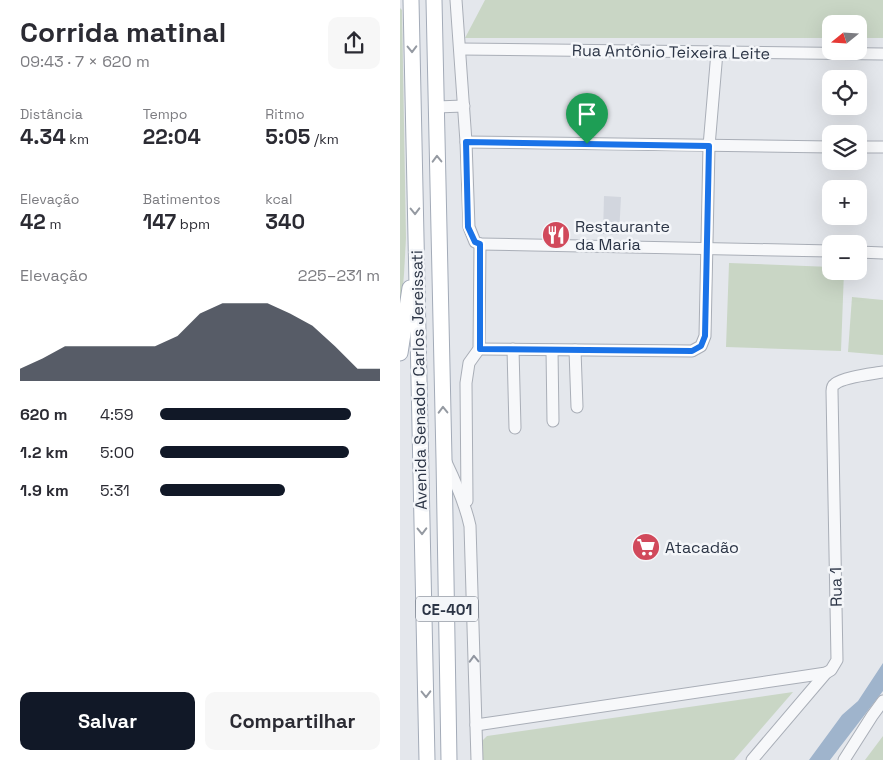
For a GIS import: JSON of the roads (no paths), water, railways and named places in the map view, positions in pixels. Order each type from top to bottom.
[{"type":"main road","name":"Avenida Senador Carlos Jereissati","points":[[410,0],[427,760]]},
{"type":"main road","name":"Avenida Senador Carlos Jereissati","points":[[434,0],[449,760]]},
{"type":"main road","points":[[400,352],[416,246]]},
{"type":"street","points":[[456,0],[466,142],[468,227],[475,242],[480,244],[822,251]]},
{"type":"street","name":"Rua Antônio Teixeira Leite","points":[[460,49],[883,54]]},
{"type":"street","points":[[480,349],[692,351],[701,346],[705,336],[709,146],[717,52]]},
{"type":"street","points":[[436,107],[464,106]]},
{"type":"street","points":[[466,142],[822,147]]},
{"type":"street","points":[[867,147],[883,147]]},
{"type":"street","points":[[467,512],[466,383],[469,363],[480,349],[480,244]]},
{"type":"street","points":[[867,252],[883,253]]},
{"type":"street","points":[[514,349],[515,428]]},
{"type":"street","points":[[552,350],[553,421]]},
{"type":"street","points":[[575,350],[577,407]]},
{"type":"street","name":"Rua 1","points":[[752,760],[826,673],[831,670],[837,660],[832,391],[835,384],[849,378],[883,372]]},
{"type":"street","points":[[444,459],[455,480],[470,526],[477,760]]},
{"type":"street","points":[[476,725],[826,673]]},
{"type":"street","points":[[844,760],[883,701]]},
{"type":"water","points":[[883,663],[883,691],[830,760],[809,760],[842,715],[858,701]]},
{"type":"place","name":"Restaurante da Maria","points":[[556,235]]},
{"type":"place","name":"Atacadão","points":[[646,547]]}]
